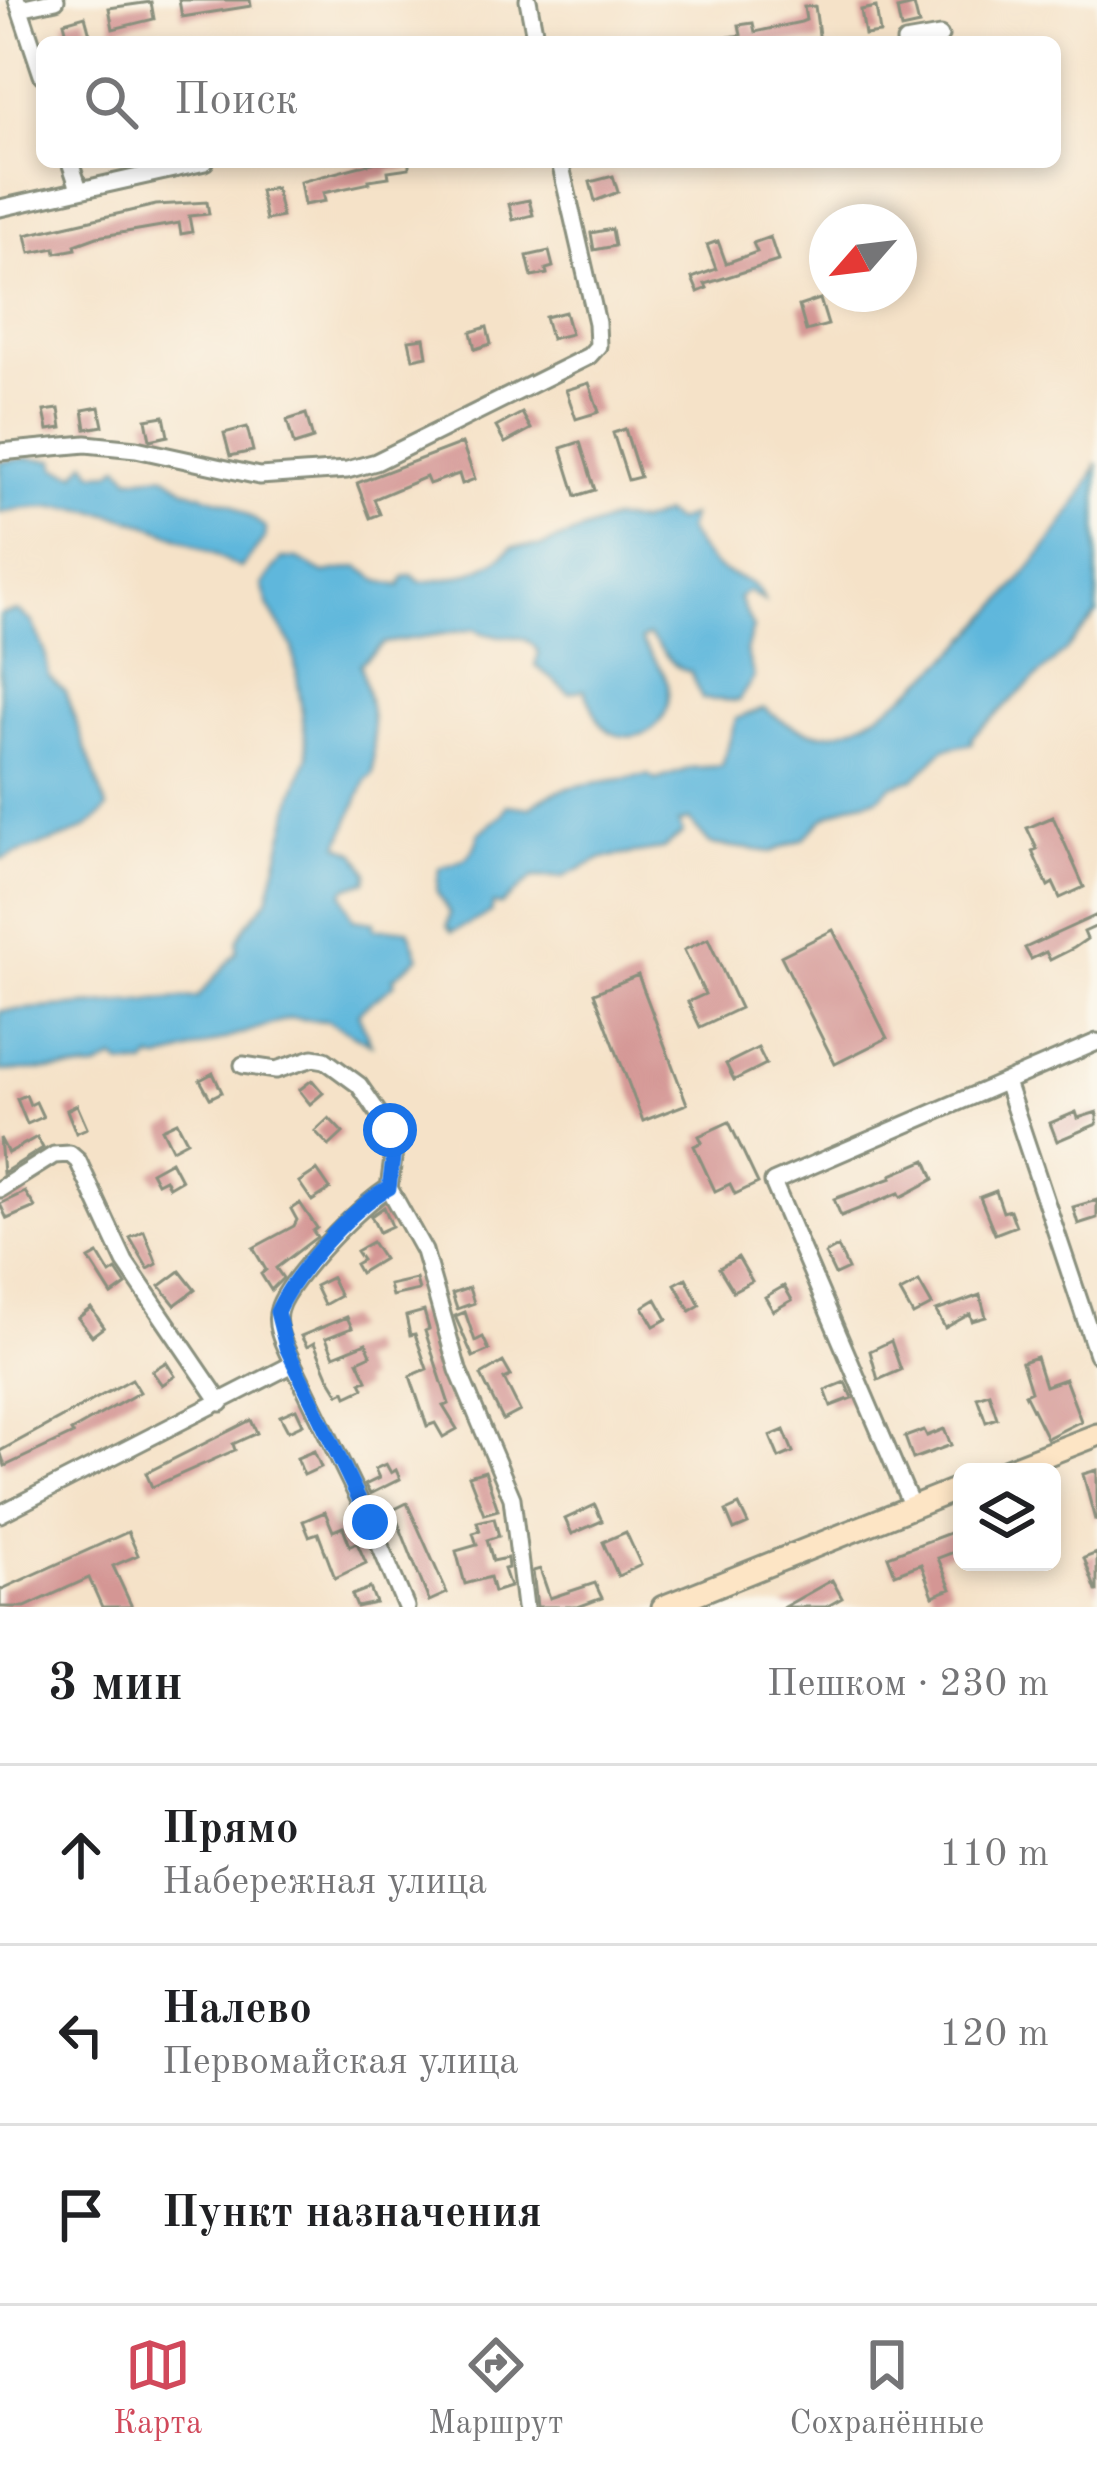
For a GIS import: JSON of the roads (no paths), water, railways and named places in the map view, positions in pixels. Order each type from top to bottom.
[{"type":"street","points":[[36,56],[19,4],[56,0]]},
{"type":"street","points":[[528,0],[535,36]]},
{"type":"street","points":[[72,168],[79,188]]},
{"type":"street","points":[[0,208],[176,168]]},
{"type":"street","points":[[0,452],[86,444],[136,449],[259,476],[346,470],[376,462],[589,356],[598,346],[598,323],[561,168]]},
{"type":"street","points":[[912,1507],[773,1182],[1097,1042]]},
{"type":"street","points":[[243,1064],[276,1070],[313,1058],[342,1069],[390,1130],[394,1151],[389,1188],[424,1251],[458,1370],[512,1498],[525,1607]]},
{"type":"street","points":[[1006,1082],[1097,1354]]},
{"type":"street","points":[[0,1189],[54,1155],[70,1154],[78,1161],[124,1262],[221,1403]]},
{"type":"street","points":[[389,1188],[375,1195],[328,1241],[282,1301],[278,1322],[406,1607]]},
{"type":"street","points":[[0,1514],[293,1364]]},
{"type":"street","points":[[1025,1463],[1097,1435]]},
{"type":"street","points":[[663,1607],[953,1491]]},
{"type":"water","points":[[54,460],[56,468],[76,474],[86,462],[94,473],[111,472],[119,465],[130,478],[164,475],[187,490],[232,504],[266,528],[265,538],[241,568],[158,529],[106,513],[53,507],[0,513],[0,462]]},
{"type":"water","points":[[1097,463],[1097,614],[1065,651],[972,737],[972,743],[944,749],[914,779],[891,786],[878,798],[851,804],[824,818],[804,839],[772,852],[710,844],[689,820],[678,823],[683,833],[663,849],[603,858],[563,877],[533,877],[501,905],[493,904],[491,913],[452,932],[447,926],[450,913],[437,892],[439,868],[470,853],[479,833],[507,805],[531,808],[554,793],[585,784],[648,775],[656,780],[691,768],[722,766],[736,719],[764,708],[795,727],[831,733],[865,721],[903,697],[984,622],[1022,578],[1055,535]]},
{"type":"water","points":[[664,514],[675,521],[691,516],[687,530],[705,555],[725,572],[756,587],[764,601],[748,591],[739,598],[753,628],[746,651],[754,677],[738,701],[702,699],[690,671],[678,667],[648,636],[641,640],[665,676],[669,696],[654,728],[633,736],[604,727],[584,689],[569,693],[535,665],[539,653],[526,640],[475,629],[384,643],[360,664],[372,718],[373,774],[366,780],[339,845],[356,853],[368,873],[366,881],[345,888],[343,894],[353,919],[374,922],[374,929],[408,929],[419,957],[358,1013],[371,1044],[328,1021],[290,1018],[161,1060],[151,1059],[145,1065],[121,1065],[114,1059],[95,1069],[0,1071],[0,1011],[198,997],[237,952],[246,926],[268,899],[308,756],[293,647],[262,585],[282,558],[298,559],[324,573],[359,567],[379,581],[400,586],[404,577],[412,575],[420,582],[470,573],[512,547],[542,546],[613,519],[640,522]]},
{"type":"water","points":[[18,611],[32,622],[49,676],[65,692],[107,808],[88,827],[3,859],[0,615]]}]
